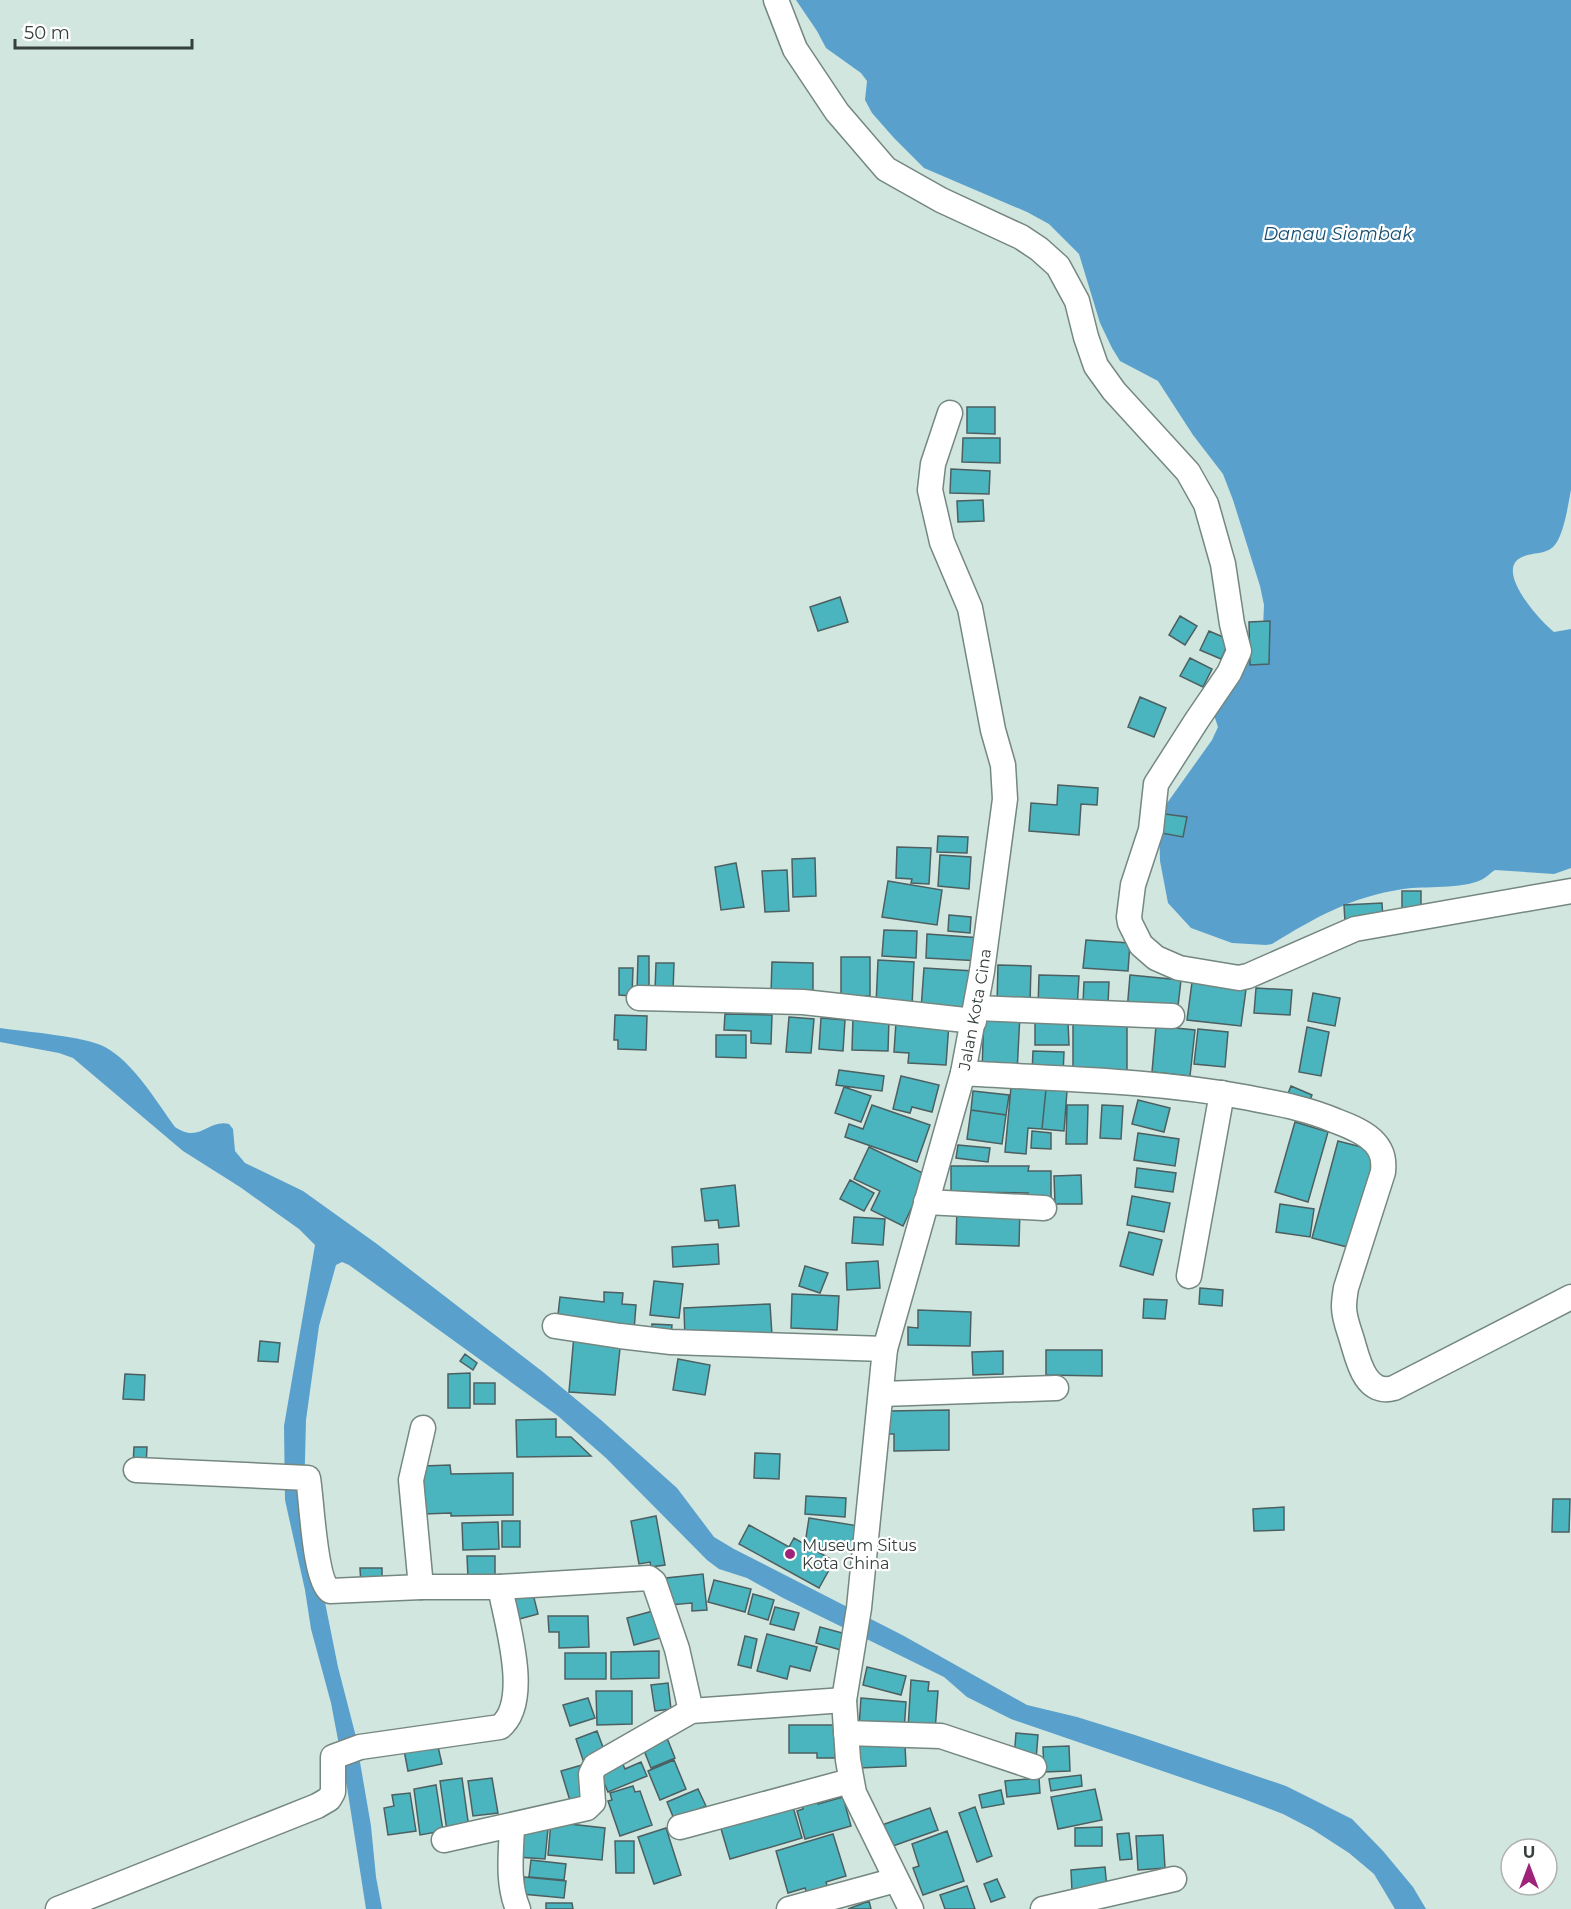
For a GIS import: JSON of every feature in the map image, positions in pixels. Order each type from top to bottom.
[{"type":"street","points":[[776,0],[795,49],[837,112],[886,169],[941,200],[1021,237],[1058,266],[1077,301],[1096,366],[1114,391],[1188,472],[1206,504],[1222,564],[1239,651],[1229,674],[1156,784],[1151,830],[1133,885],[1129,917],[1141,945],[1155,958],[1179,968],[1239,978],[1355,929],[1571,891]]},
{"type":"street","name":"Jalan Kota Cina","points":[[911,1909],[864,1816],[850,1781],[844,1700],[859,1608],[885,1349],[963,1073],[975,1015],[1005,799],[1005,781],[970,608],[942,542],[930,490],[933,464],[950,413]]},
{"type":"street","points":[[639,998],[804,1002],[975,1015],[1172,1016]]},
{"type":"street","points":[[963,1073],[1139,1083],[1222,1093],[1295,1106],[1326,1116],[1367,1135],[1376,1143],[1381,1152],[1384,1161],[1383,1172],[1346,1288],[1344,1308],[1363,1373],[1378,1388],[1388,1390],[1394,1388],[1571,1297]]},
{"type":"street","points":[[1189,1276],[1222,1093]]},
{"type":"street","points":[[926,1202],[1044,1208]]},
{"type":"street","points":[[555,1326],[671,1342],[885,1349]]},
{"type":"street","points":[[882,1394],[1056,1388]]},
{"type":"street","points":[[421,1587],[411,1480],[423,1428]]},
{"type":"street","points":[[136,1470],[308,1478],[318,1564],[327,1588],[335,1591],[421,1587],[500,1587],[649,1578],[654,1582],[677,1649],[691,1711]]},
{"type":"street","points":[[58,1909],[317,1806],[329,1799],[333,1792],[333,1756],[360,1747],[491,1730],[504,1724],[513,1707],[516,1688],[500,1587]]},
{"type":"street","points":[[444,1840],[587,1808],[593,1802],[591,1774],[595,1766],[691,1711],[844,1700]]},
{"type":"street","points":[[846,1733],[941,1736],[1034,1767]]},
{"type":"street","points":[[680,1827],[850,1781]]},
{"type":"street","points":[[512,1826],[511,1884],[512,1895],[518,1909]]},
{"type":"street","points":[[1043,1909],[1174,1879]]},
{"type":"street","points":[[789,1909],[896,1880]]},
{"type":"water","name":"Danau Siombak","points":[[796,0],[1571,0],[1571,490],[1565,520],[1557,542],[1546,551],[1522,557],[1515,564],[1513,573],[1522,596],[1554,632],[1571,629],[1571,868],[1554,874],[1495,870],[1481,880],[1464,885],[1403,889],[1367,897],[1334,909],[1272,944],[1266,945],[1232,943],[1191,928],[1168,903],[1160,861],[1159,827],[1165,806],[1212,740],[1218,727],[1208,709],[1263,628],[1264,605],[1260,586],[1223,474],[1193,435],[1158,381],[1120,361],[1100,323],[1079,254],[1049,224],[1027,212],[924,168],[872,113],[865,100],[867,81],[861,73],[826,48]]},
{"type":"water","points":[[0,1028],[70,1037],[105,1047],[135,1072],[175,1127],[184,1132],[198,1132],[222,1123],[229,1124],[233,1129],[235,1151],[245,1163],[303,1191],[377,1244],[543,1372],[677,1488],[714,1537],[904,1636],[1027,1705],[1077,1717],[1135,1735],[1286,1786],[1352,1819],[1413,1887],[1426,1909],[1395,1909],[1374,1874],[1349,1853],[1312,1829],[1283,1814],[1011,1719],[967,1697],[944,1677],[747,1578],[719,1569],[707,1560],[606,1458],[558,1416],[342,1262],[336,1265],[319,1326],[306,1420],[304,1498],[338,1667],[355,1733],[371,1826],[382,1909],[366,1909],[331,1703],[311,1629],[305,1590],[285,1500],[284,1426],[315,1245],[299,1229],[240,1187],[183,1151],[73,1058],[59,1053],[0,1042]]},
{"type":"building","points":[[967,407],[995,407],[995,434],[967,433]]},
{"type":"building","points":[[963,438],[1000,438],[1000,463],[962,462]]},
{"type":"building","points":[[951,469],[990,471],[989,494],[950,493]]},
{"type":"building","points":[[983,500],[984,521],[958,522],[957,501]]},
{"type":"building","points":[[840,597],[848,622],[818,631],[810,607]]},
{"type":"building","points":[[1180,616],[1197,626],[1185,645],[1169,635]]},
{"type":"building","points":[[1270,621],[1269,664],[1250,665],[1249,622]]},
{"type":"building","points":[[1209,631],[1230,640],[1221,659],[1200,650]]},
{"type":"building","points":[[1190,658],[1212,669],[1203,687],[1180,676]]},
{"type":"building","points":[[1140,697],[1166,708],[1154,737],[1128,727]]},
{"type":"building","points":[[1058,785],[1098,788],[1097,805],[1081,804],[1079,835],[1029,831],[1031,803],[1057,805]]},
{"type":"building","points":[[1165,814],[1187,817],[1183,837],[1161,833]]},
{"type":"building","points":[[938,836],[968,837],[967,853],[937,852]]},
{"type":"building","points":[[897,847],[931,848],[929,884],[911,883],[912,879],[896,878]]},
{"type":"building","points":[[940,855],[971,857],[969,889],[938,886]]},
{"type":"building","points":[[815,858],[816,896],[793,897],[792,859]]},
{"type":"building","points":[[736,863],[744,907],[721,910],[715,867]]},
{"type":"building","points":[[787,870],[789,911],[765,912],[762,871]]},
{"type":"building","points":[[888,881],[942,890],[937,925],[882,917]]},
{"type":"building","points":[[1402,891],[1421,891],[1421,912],[1402,912]]},
{"type":"building","points":[[1382,903],[1383,920],[1345,922],[1344,905]]},
{"type":"building","points":[[949,915],[971,917],[970,933],[948,931]]},
{"type":"building","points":[[884,930],[917,931],[916,958],[882,956]]},
{"type":"building","points":[[927,934],[982,938],[981,961],[926,958]]},
{"type":"building","points":[[1086,940],[1130,943],[1128,971],[1083,968]]},
{"type":"building","points":[[638,956],[649,956],[649,991],[637,991]]},
{"type":"building","points":[[841,957],[870,957],[870,996],[841,996]]},
{"type":"building","points":[[878,960],[914,962],[912,1007],[876,1005]]},
{"type":"building","points":[[772,962],[813,963],[813,995],[771,993]]},
{"type":"building","points":[[656,963],[674,963],[673,992],[655,991]]},
{"type":"building","points":[[998,965],[1031,966],[1030,1004],[997,1003]]},
{"type":"building","points":[[619,968],[633,968],[632,996],[619,995]]},
{"type":"building","points":[[924,968],[974,971],[971,1012],[921,1009]]},
{"type":"building","points":[[1039,975],[1079,976],[1077,1009],[1038,1007]]},
{"type":"building","points":[[1130,975],[1181,980],[1177,1015],[1127,1011]]},
{"type":"building","points":[[1193,975],[1247,982],[1241,1026],[1187,1020]]},
{"type":"building","points":[[1084,982],[1109,982],[1108,1004],[1083,1003]]},
{"type":"building","points":[[1256,988],[1292,990],[1290,1015],[1254,1013]]},
{"type":"building","points":[[1313,993],[1340,998],[1335,1026],[1308,1021]]},
{"type":"building","points":[[984,1013],[1020,1014],[1017,1073],[982,1071]]},
{"type":"building","points":[[725,1014],[772,1015],[771,1044],[751,1043],[751,1031],[724,1030]]},
{"type":"building","points":[[615,1015],[647,1016],[646,1050],[618,1049],[618,1040],[614,1040]]},
{"type":"building","points":[[789,1017],[814,1019],[811,1053],[786,1052]]},
{"type":"building","points":[[853,1017],[889,1018],[888,1051],[852,1050]]},
{"type":"building","points":[[821,1018],[845,1020],[843,1051],[819,1049]]},
{"type":"building","points":[[1035,1021],[1068,1021],[1069,1045],[1035,1045]]},
{"type":"building","points":[[896,1022],[949,1023],[946,1065],[908,1063],[909,1053],[894,1052]]},
{"type":"building","points":[[1073,1023],[1127,1023],[1127,1070],[1073,1070]]},
{"type":"building","points":[[1156,1026],[1195,1030],[1190,1076],[1152,1072]]},
{"type":"building","points":[[1307,1027],[1329,1032],[1321,1076],[1299,1072]]},
{"type":"building","points":[[1198,1029],[1228,1032],[1225,1067],[1194,1064]]},
{"type":"building","points":[[716,1035],[746,1035],[746,1058],[716,1057]]},
{"type":"building","points":[[1033,1051],[1064,1052],[1063,1075],[1032,1074]]},
{"type":"building","points":[[839,1070],[884,1076],[882,1091],[836,1085]]},
{"type":"building","points":[[901,1076],[939,1085],[932,1112],[912,1107],[910,1113],[893,1109]]},
{"type":"building","points":[[1291,1086],[1312,1095],[1308,1105],[1287,1096]]},
{"type":"building","points":[[844,1087],[871,1096],[861,1122],[835,1113]]},
{"type":"building","points":[[1011,1087],[1046,1089],[1042,1129],[1028,1128],[1026,1154],[1005,1152]]},
{"type":"building","points":[[1046,1089],[1067,1091],[1064,1131],[1042,1129]]},
{"type":"building","points":[[973,1091],[1009,1095],[1006,1115],[971,1110]]},
{"type":"building","points":[[1138,1100],[1170,1108],[1164,1132],[1132,1124]]},
{"type":"building","points":[[872,1105],[930,1125],[917,1162],[845,1137],[849,1124],[863,1129]]},
{"type":"building","points":[[1067,1105],[1088,1105],[1087,1144],[1066,1144]]},
{"type":"building","points":[[1102,1105],[1123,1106],[1121,1139],[1100,1138]]},
{"type":"building","points":[[971,1110],[1006,1115],[1002,1144],[967,1139]]},
{"type":"building","points":[[1295,1122],[1328,1132],[1308,1202],[1275,1192]]},
{"type":"building","points":[[1032,1131],[1051,1133],[1051,1149],[1031,1148]]},
{"type":"building","points":[[1138,1133],[1179,1139],[1175,1166],[1134,1160]]},
{"type":"building","points":[[1338,1141],[1377,1151],[1351,1248],[1312,1238]]},
{"type":"building","points":[[958,1145],[990,1148],[988,1162],[956,1158]]},
{"type":"building","points":[[869,1147],[927,1175],[903,1226],[871,1210],[880,1191],[854,1179]]},
{"type":"building","points":[[951,1166],[1029,1166],[1028,1171],[1051,1171],[1051,1199],[1028,1199],[1028,1193],[951,1192]]},
{"type":"building","points":[[1137,1168],[1176,1173],[1173,1192],[1135,1187]]},
{"type":"building","points":[[1081,1175],[1082,1204],[1055,1204],[1054,1176]]},
{"type":"building","points":[[850,1180],[874,1193],[864,1211],[840,1199]]},
{"type":"building","points":[[735,1185],[739,1226],[719,1228],[718,1220],[705,1221],[701,1189]]},
{"type":"building","points":[[1132,1196],[1170,1203],[1164,1232],[1127,1225]]},
{"type":"building","points":[[1280,1204],[1314,1209],[1310,1237],[1276,1232]]},
{"type":"building","points":[[957,1206],[1020,1208],[1019,1246],[956,1244]]},
{"type":"building","points":[[854,1217],[885,1219],[883,1245],[852,1243]]},
{"type":"building","points":[[1129,1232],[1162,1240],[1153,1275],[1120,1266]]},
{"type":"building","points":[[718,1244],[719,1264],[673,1267],[672,1247]]},
{"type":"building","points":[[878,1261],[880,1288],[847,1290],[846,1263]]},
{"type":"building","points":[[805,1266],[828,1273],[820,1293],[799,1286]]},
{"type":"building","points":[[654,1281],[683,1284],[679,1318],[650,1315]]},
{"type":"building","points":[[1200,1288],[1223,1290],[1222,1306],[1199,1304]]},
{"type":"building","points":[[604,1292],[623,1293],[622,1304],[636,1305],[634,1330],[558,1315],[560,1297],[604,1302]]},
{"type":"building","points":[[792,1294],[839,1296],[837,1330],[791,1328]]},
{"type":"building","points":[[1144,1299],[1167,1300],[1165,1319],[1143,1318]]},
{"type":"building","points":[[770,1304],[772,1336],[685,1341],[684,1308]]},
{"type":"building","points":[[918,1310],[971,1312],[970,1346],[908,1345],[908,1327],[918,1328]]},
{"type":"building","points":[[652,1324],[672,1325],[671,1337],[651,1336]]},
{"type":"building","points":[[574,1335],[621,1339],[615,1395],[569,1392]]},
{"type":"building","points":[[260,1341],[280,1343],[278,1362],[258,1361]]},
{"type":"building","points":[[1046,1350],[1102,1350],[1102,1376],[1046,1375]]},
{"type":"building","points":[[1003,1351],[1003,1374],[973,1375],[972,1352]]},
{"type":"building","points":[[465,1354],[477,1363],[473,1370],[460,1361]]},
{"type":"building","points":[[678,1359],[710,1365],[705,1395],[673,1390]]},
{"type":"building","points":[[470,1373],[470,1408],[448,1408],[448,1374]]},
{"type":"building","points":[[125,1374],[145,1375],[144,1400],[123,1399]]},
{"type":"building","points":[[474,1383],[495,1383],[495,1404],[474,1404]]},
{"type":"building","points":[[949,1410],[949,1450],[894,1451],[894,1434],[888,1434],[888,1411]]},
{"type":"building","points":[[556,1419],[556,1437],[571,1437],[591,1456],[517,1457],[516,1420]]},
{"type":"building","points":[[134,1447],[147,1447],[146,1466],[133,1465]]},
{"type":"building","points":[[755,1453],[780,1454],[779,1479],[754,1478]]},
{"type":"building","points":[[450,1465],[451,1474],[513,1473],[513,1515],[424,1514],[423,1466]]},
{"type":"building","points":[[806,1496],[846,1498],[845,1517],[805,1514]]},
{"type":"building","points":[[1553,1499],[1570,1499],[1569,1532],[1552,1532]]},
{"type":"building","points":[[1284,1507],[1284,1530],[1254,1531],[1253,1509]]},
{"type":"building","points":[[656,1516],[665,1565],[651,1567],[650,1562],[639,1564],[631,1521]]},
{"type":"building","points":[[809,1518],[859,1526],[854,1552],[805,1544]]},
{"type":"building","points":[[502,1521],[520,1521],[520,1547],[502,1547]]},
{"type":"building","points":[[498,1522],[499,1549],[463,1550],[462,1523]]},
{"type":"building","name":"Museum Situs Kota China","points":[[749,1525],[789,1547],[794,1538],[834,1561],[819,1588],[739,1544]]},
{"type":"building","points":[[467,1556],[495,1556],[495,1578],[468,1578]]},
{"type":"building","points":[[360,1568],[382,1568],[382,1585],[361,1585]]},
{"type":"building","points":[[703,1574],[707,1610],[692,1611],[692,1603],[669,1605],[666,1578]]},
{"type":"building","points":[[714,1580],[751,1589],[745,1612],[708,1602]]},
{"type":"building","points":[[531,1586],[538,1614],[512,1621],[505,1592]]},
{"type":"building","points":[[753,1594],[774,1600],[768,1620],[748,1614]]},
{"type":"building","points":[[775,1607],[799,1613],[794,1630],[770,1624]]},
{"type":"building","points":[[653,1611],[660,1638],[634,1645],[627,1618]]},
{"type":"building","points":[[548,1616],[588,1616],[589,1647],[559,1648],[559,1632],[549,1632]]},
{"type":"building","points":[[820,1627],[846,1634],[841,1650],[816,1643]]},
{"type":"building","points":[[767,1634],[817,1647],[810,1671],[790,1666],[787,1679],[757,1671]]},
{"type":"building","points":[[745,1636],[757,1639],[751,1668],[738,1665]]},
{"type":"building","points":[[659,1651],[659,1678],[611,1679],[611,1652]]},
{"type":"building","points":[[565,1653],[606,1653],[606,1679],[565,1679]]},
{"type":"building","points":[[867,1667],[906,1676],[901,1695],[863,1685]]},
{"type":"building","points":[[911,1680],[929,1682],[928,1691],[938,1691],[935,1731],[908,1728]]},
{"type":"building","points":[[668,1683],[671,1709],[655,1711],[651,1685]]},
{"type":"building","points":[[596,1691],[632,1691],[632,1724],[597,1725]]},
{"type":"building","points":[[588,1698],[595,1718],[570,1726],[563,1705]]},
{"type":"building","points":[[861,1698],[906,1702],[904,1732],[859,1728]]},
{"type":"building","points":[[789,1725],[835,1725],[835,1758],[817,1758],[817,1753],[789,1753]]},
{"type":"building","points":[[597,1731],[607,1758],[585,1766],[576,1739]]},
{"type":"building","points":[[1016,1733],[1038,1735],[1036,1760],[1014,1758]]},
{"type":"building","points":[[436,1738],[442,1764],[408,1771],[403,1745]]},
{"type":"building","points":[[667,1738],[675,1758],[651,1768],[643,1748]]},
{"type":"building","points":[[905,1745],[906,1766],[859,1768],[858,1746]]},
{"type":"building","points":[[1069,1746],[1070,1771],[1044,1772],[1043,1747]]},
{"type":"building","points":[[621,1760],[625,1769],[641,1762],[647,1776],[608,1792],[598,1769]]},
{"type":"building","points":[[674,1760],[686,1789],[660,1800],[648,1771]]},
{"type":"building","points":[[582,1765],[591,1798],[571,1804],[561,1771]]},
{"type":"building","points":[[1081,1775],[1082,1786],[1051,1791],[1049,1779]]},
{"type":"building","points":[[462,1778],[469,1828],[447,1831],[440,1781]]},
{"type":"building","points":[[492,1778],[498,1813],[473,1816],[468,1781]]},
{"type":"building","points":[[1039,1778],[1040,1793],[1007,1797],[1005,1781]]},
{"type":"building","points":[[436,1785],[443,1831],[420,1835],[414,1789]]},
{"type":"building","points":[[633,1786],[635,1792],[640,1791],[652,1825],[620,1836],[608,1801],[612,1800],[610,1793]]},
{"type":"building","points":[[698,1789],[706,1806],[674,1819],[667,1802]]},
{"type":"building","points":[[1095,1789],[1102,1820],[1058,1829],[1051,1797]]},
{"type":"building","points":[[1001,1790],[1004,1804],[982,1808],[979,1795]]},
{"type":"building","points":[[410,1793],[416,1831],[388,1835],[384,1808],[394,1806],[392,1795]]},
{"type":"building","points":[[843,1797],[851,1826],[805,1839],[797,1811],[803,1809],[802,1803],[817,1799],[818,1804]]},
{"type":"building","points":[[791,1800],[802,1838],[730,1859],[719,1822]]},
{"type":"building","points":[[975,1807],[992,1856],[977,1862],[959,1813]]},
{"type":"building","points":[[930,1808],[938,1830],[890,1847],[882,1825]]},
{"type":"building","points":[[551,1822],[605,1828],[602,1860],[548,1855]]},
{"type":"building","points":[[520,1826],[548,1829],[545,1859],[517,1857]]},
{"type":"building","points":[[1102,1827],[1102,1846],[1075,1846],[1075,1828]]},
{"type":"building","points":[[666,1828],[681,1875],[654,1884],[638,1837]]},
{"type":"building","points":[[947,1831],[964,1881],[923,1895],[913,1868],[919,1866],[912,1844]]},
{"type":"building","points":[[1129,1833],[1132,1859],[1120,1860],[1117,1834]]},
{"type":"building","points":[[833,1834],[846,1876],[826,1882],[830,1894],[809,1900],[805,1888],[788,1893],[776,1851]]},
{"type":"building","points":[[1163,1835],[1165,1868],[1138,1870],[1136,1836]]},
{"type":"building","points":[[615,1841],[634,1841],[634,1873],[616,1873]]},
{"type":"building","points":[[531,1860],[566,1864],[564,1880],[529,1877]]},
{"type":"building","points":[[1105,1867],[1107,1889],[1072,1892],[1071,1870]]},
{"type":"building","points":[[524,1877],[566,1881],[564,1898],[522,1894]]},
{"type":"building","points":[[997,1879],[1005,1897],[991,1902],[984,1884]]},
{"type":"building","points":[[967,1886],[975,1909],[945,1909],[940,1895]]},
{"type":"building","points":[[869,1901],[871,1909],[848,1909]]},
{"type":"building","points":[[546,1903],[572,1903],[573,1909],[546,1909]]},
{"type":"place","name":"Museum Situs Kota China","points":[[790,1554]]}]
